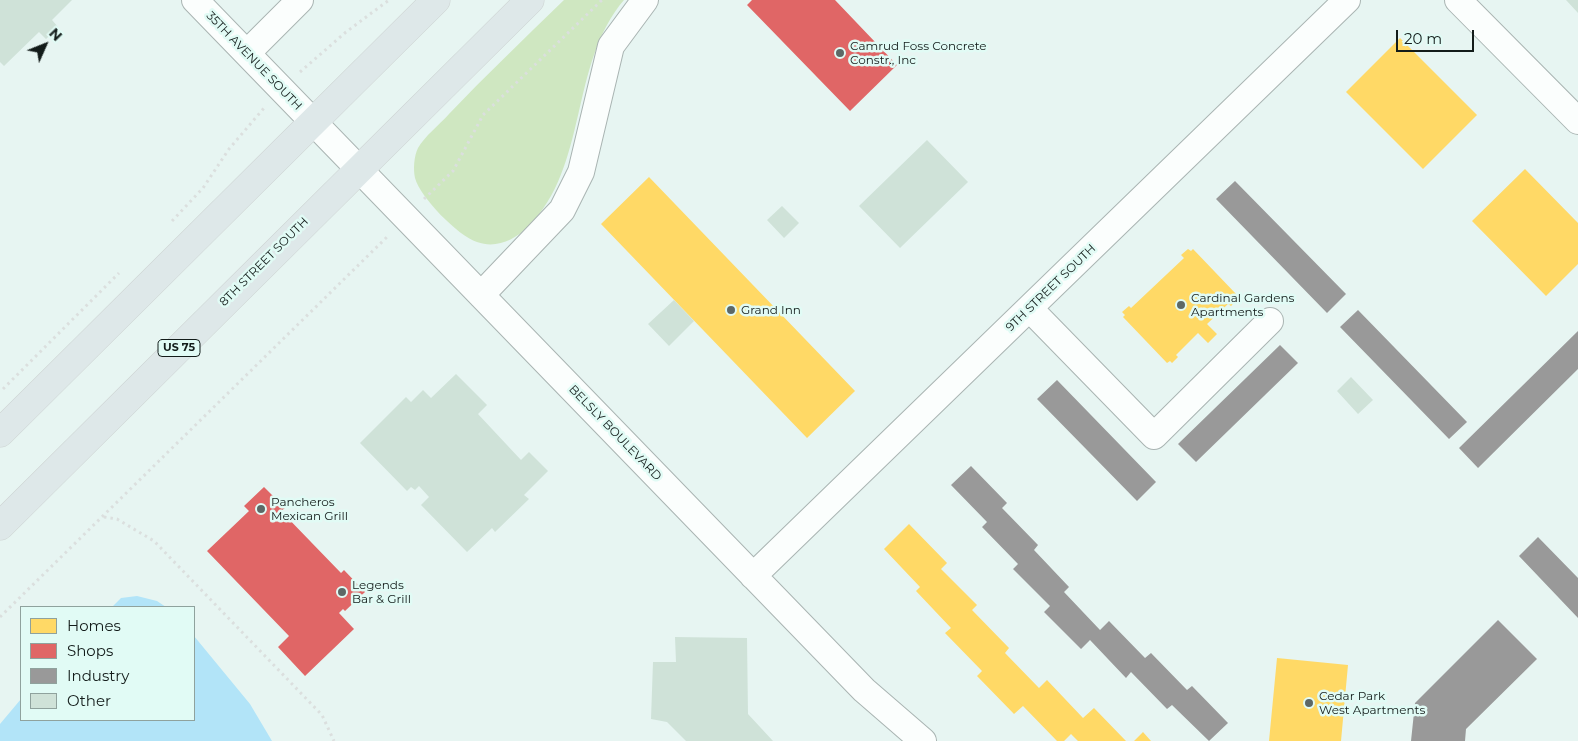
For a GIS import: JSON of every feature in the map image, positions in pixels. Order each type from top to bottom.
[{"type":"main road","points":[[0,433],[312,121],[436,0]]},
{"type":"main road","name":"8TH STREET SOUTH","points":[[0,526],[357,169],[530,0]]},
{"type":"street","name":"35TH AVENUE SOUTH","points":[[195,0],[312,121]]},
{"type":"street","points":[[247,53],[300,0]]},
{"type":"street","points":[[481,295],[562,210],[581,172],[611,46],[645,0]]},
{"type":"street","name":"9TH STREET SOUTH","points":[[753,576],[1348,0]]},
{"type":"street","points":[[1458,0],[1578,121]]},
{"type":"street","name":"BELSLY BOULEVARD","points":[[312,121],[864,690],[923,741]]},
{"type":"street","points":[[1030,309],[1154,436],[1270,321]]},
{"type":"path","points":[[171,222],[203,188],[229,149],[281,88],[346,32],[389,0]]},
{"type":"path","points":[[422,202],[453,171],[483,115],[602,0]]},
{"type":"path","points":[[0,617],[376,248]]},
{"type":"path","points":[[0,392],[122,271]]},
{"type":"path","points":[[103,517],[117,519],[154,541],[322,715],[334,741]]},
{"type":"green space","points":[[564,0],[624,0],[607,26],[594,54],[571,145],[561,175],[547,202],[528,227],[517,236],[498,244],[477,242],[450,224],[432,205],[418,186],[414,174],[414,163],[418,148],[432,131],[491,71]]},
{"type":"water","points":[[137,596],[157,601],[164,606],[113,606],[121,598]]},
{"type":"water","points":[[195,637],[250,704],[272,741],[0,741],[0,724],[20,700],[20,721],[195,721]]},
{"type":"building: Homes","points":[[1400,38],[1477,115],[1423,169],[1346,92]]},
{"type":"building: Homes","points":[[1525,169],[1578,223],[1578,264],[1546,296],[1472,221]]},
{"type":"building: Homes","name":"Grand Inn","points":[[649,177],[855,391],[807,438],[601,224]]},
{"type":"building: Homes","name":"Cardinal Gardens Apartments","points":[[1188,249],[1191,251],[1193,249],[1237,295],[1235,297],[1237,300],[1231,306],[1228,304],[1207,324],[1217,334],[1208,343],[1198,333],[1176,355],[1178,357],[1172,363],[1170,361],[1167,363],[1123,317],[1125,315],[1122,312],[1129,306],[1131,308],[1184,258],[1181,255]]},
{"type":"building: Homes","points":[[909,524],[947,563],[941,569],[977,605],[972,610],[1009,648],[1005,653],[1039,688],[1047,680],[1083,718],[1094,708],[1126,741],[1078,741],[1071,734],[1064,741],[1057,741],[1023,706],[1014,714],[977,676],[982,671],[945,633],[951,628],[916,591],[920,587],[884,549]]},
{"type":"building: Homes","name":"Cedar Park West Apartments","points":[[1277,658],[1348,665],[1341,741],[1269,741]]},
{"type":"building: Homes","points":[[1143,732],[1151,741],[1134,741]]},
{"type":"building: Shops","name":"Camrud Foss Concrete Constr., Inc","points":[[752,0],[835,0],[897,65],[850,111],[747,5]]},
{"type":"building: Shops","points":[[264,487],[285,508],[281,511],[341,573],[344,570],[365,592],[345,611],[343,609],[339,613],[354,629],[305,676],[278,647],[289,636],[207,551],[249,511],[244,506]]},
{"type":"building: Industry","points":[[1235,181],[1346,294],[1327,313],[1216,199]]},
{"type":"building: Industry","points":[[1358,310],[1467,422],[1449,439],[1340,327]]},
{"type":"building: Industry","points":[[1578,331],[1578,369],[1478,468],[1459,448]]},
{"type":"building: Industry","points":[[1280,345],[1298,363],[1196,462],[1178,444]]},
{"type":"building: Industry","points":[[1057,380],[1156,482],[1137,501],[1037,399]]},
{"type":"building: Industry","points":[[971,466],[1007,503],[1002,508],[1038,545],[1034,550],[1069,587],[1064,592],[1100,630],[1109,621],[1145,658],[1151,653],[1187,690],[1192,686],[1228,723],[1209,741],[1172,705],[1167,709],[1131,672],[1126,678],[1090,640],[1081,649],[1044,612],[1050,606],[1013,569],[1018,564],[982,527],[987,522],[951,485]]},
{"type":"building: Industry","points":[[1538,537],[1578,578],[1578,618],[1519,556]]},
{"type":"building: Industry","points":[[1498,620],[1537,659],[1466,729],[1465,741],[1411,741],[1415,703]]},
{"type":"building: Other","points":[[0,0],[72,0],[52,20],[58,27],[46,39],[39,32],[4,66],[0,62]]},
{"type":"building: Other","points":[[1566,0],[1578,0],[1578,13]]},
{"type":"building: Other","points":[[927,140],[968,182],[900,248],[859,206]]},
{"type":"building: Other","points":[[782,206],[799,223],[784,238],[767,220]]},
{"type":"building: Other","points":[[674,300],[694,321],[669,346],[648,324]]},
{"type":"building: Other","points":[[456,374],[487,405],[478,414],[521,460],[529,452],[548,471],[524,495],[529,499],[495,532],[492,528],[467,552],[421,505],[429,497],[419,486],[415,490],[411,487],[407,491],[360,443],[406,397],[411,402],[423,390],[431,398]]},
{"type":"building: Other","points":[[1351,377],[1373,400],[1358,414],[1337,391]]},
{"type":"building: Other","points":[[675,637],[747,638],[748,714],[773,741],[686,741],[667,722],[651,719],[653,662],[676,662]]},
{"type":"place","name":"Camrud Foss Concrete Constr., Inc","points":[[840,53]]},
{"type":"place","name":"Cardinal Gardens Apartments","points":[[1181,305]]},
{"type":"place","name":"Grand Inn","points":[[731,310]]},
{"type":"place","name":"Pancheros Mexican Grill","points":[[261,509]]},
{"type":"place","name":"Legends Bar & Grill","points":[[342,592]]},
{"type":"place","name":"Cedar Park West Apartments","points":[[1309,703]]}]
